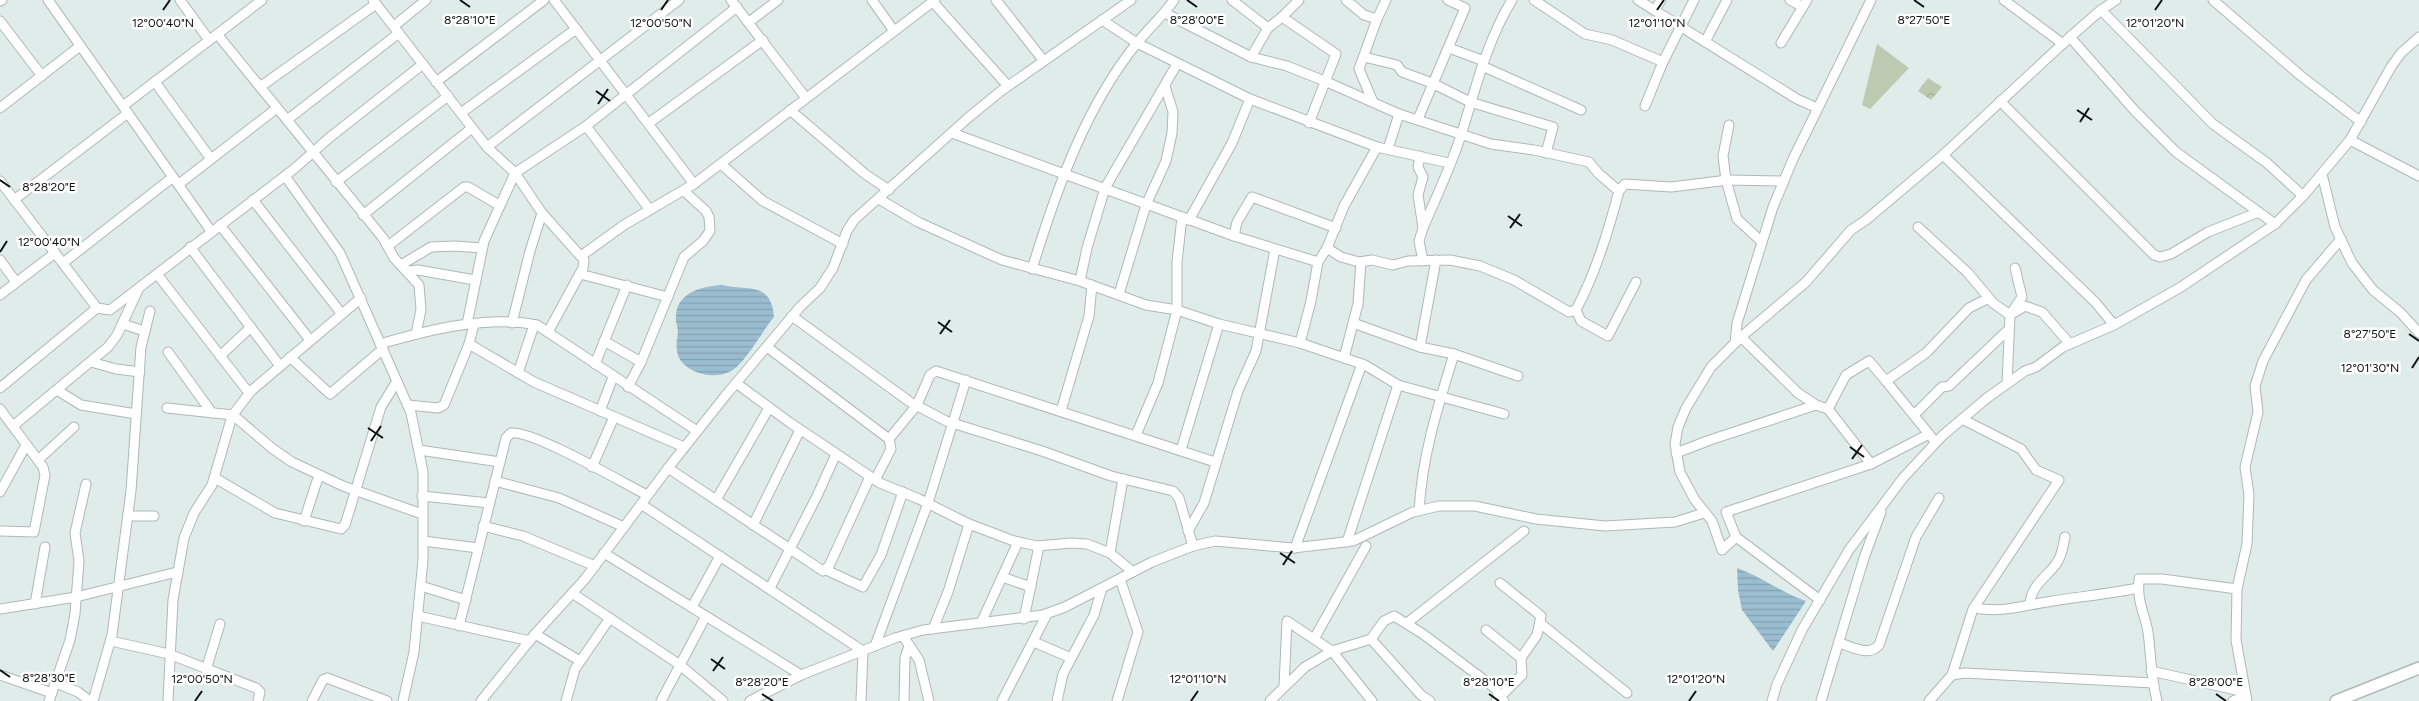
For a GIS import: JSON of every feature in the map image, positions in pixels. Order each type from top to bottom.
[{"type":"street","points":[[48,0],[211,231]]},
{"type":"street","points":[[180,0],[260,87],[388,246],[394,258],[419,285],[420,310],[416,334]]},
{"type":"street","points":[[14,200],[155,82],[262,0]]},
{"type":"street","points":[[287,120],[396,30],[426,0]]},
{"type":"street","points":[[436,82],[544,0]]},
{"type":"street","points":[[554,0],[694,184]]},
{"type":"street","points":[[487,147],[602,61],[678,0]]},
{"type":"street","points":[[749,22],[778,0]]},
{"type":"street","points":[[872,0],[894,31]]},
{"type":"street","points":[[996,0],[1043,60]]},
{"type":"street","points":[[1032,269],[1064,174],[1096,106],[1136,43],[1165,13],[1174,0]]},
{"type":"street","points":[[1232,0],[1268,28]]},
{"type":"street","points":[[1251,57],[1268,28],[1299,0]]},
{"type":"street","points":[[1346,0],[1364,15],[1376,19]]},
{"type":"street","points":[[1373,102],[1360,69],[1376,19],[1387,0]]},
{"type":"street","points":[[1418,119],[1465,8],[1448,0]]},
{"type":"street","points":[[1423,261],[1419,241],[1423,228],[1462,134],[1483,63],[1502,16],[1512,0]]},
{"type":"street","points":[[1534,0],[1585,34],[1612,40],[1663,62]]},
{"type":"street","points":[[1638,0],[1797,99],[1817,108]]},
{"type":"street","points":[[1654,10],[1661,0]]},
{"type":"street","points":[[1644,106],[1663,62],[1694,0]]},
{"type":"street","points":[[1705,42],[1727,0]]},
{"type":"street","points":[[1781,43],[1805,4],[1790,0]]},
{"type":"street","points":[[1871,0],[1817,108],[1784,181],[1762,242],[1737,323],[1738,340],[1816,405],[1828,409],[1871,464]]},
{"type":"street","points":[[2004,0],[2063,44]]},
{"type":"street","points":[[1736,537],[1722,550],[1712,520],[1704,513],[1680,472],[1676,453],[1675,444],[1678,427],[1686,408],[1711,367],[1738,340],[1806,282],[1852,230],[1942,155],[2070,37],[2101,10],[2116,0]]},
{"type":"street","points":[[2213,0],[2301,76],[2361,122]]},
{"type":"street","points":[[581,256],[624,224],[694,184],[934,1],[1008,86]]},
{"type":"street","points":[[481,701],[595,566],[647,495],[736,383],[792,316],[820,288],[833,268],[847,231],[854,220],[1008,86],[1126,1]]},
{"type":"street","points":[[260,87],[375,2],[487,147],[515,174],[542,213],[585,262],[548,332]]},
{"type":"street","points":[[408,404],[442,407],[469,344],[475,280],[482,248],[499,205],[515,174],[586,126],[627,95],[734,4],[806,98]]},
{"type":"street","points":[[2101,10],[2212,124],[2267,163],[2303,196]]},
{"type":"street","points":[[1165,13],[1251,57],[1287,66],[1399,114],[1490,144],[1589,162],[1598,174],[1619,191]]},
{"type":"street","points":[[1282,17],[1336,54],[1327,82],[1309,123]]},
{"type":"street","points":[[1102,20],[1136,43],[1250,99],[1309,123],[1377,147],[1449,163]]},
{"type":"street","points":[[0,22],[42,76]]},
{"type":"street","points":[[461,114],[576,28]]},
{"type":"street","points":[[2070,37],[2135,111],[2176,152],[2275,224]]},
{"type":"street","points":[[1772,701],[1777,684],[1802,630],[1849,550],[1903,478],[1936,443],[1962,419],[2007,384],[2070,344],[2114,325],[2181,288],[2275,224],[2303,196],[2350,140],[2361,122],[2368,104],[2391,67],[2401,53],[2419,37]]},
{"type":"street","points":[[649,123],[763,40]]},
{"type":"street","points":[[1,105],[80,46]]},
{"type":"street","points":[[1448,48],[1581,110]]},
{"type":"street","points":[[1364,57],[1397,65],[1402,72],[1432,83],[1470,102],[1553,127],[1546,153]]},
{"type":"street","points":[[0,181],[97,308],[110,310],[285,176],[423,64]]},
{"type":"street","points":[[1080,280],[1087,248],[1105,188],[1177,64]]},
{"type":"street","points":[[155,82],[211,159]]},
{"type":"street","points":[[1119,294],[1146,205],[1163,168],[1172,133],[1173,112],[1165,86]]},
{"type":"street","points":[[336,182],[448,96]]},
{"type":"street","points":[[1136,435],[1158,383],[1177,310],[1177,269],[1185,218],[1232,143],[1250,99]]},
{"type":"street","points":[[2000,101],[2154,255],[2160,257],[2171,254],[2208,232],[2259,212]]},
{"type":"street","points":[[63,263],[176,181],[211,159],[277,108]]},
{"type":"street","points":[[790,110],[866,174],[889,190]]},
{"type":"street","points":[[1388,149],[1399,114]]},
{"type":"street","points":[[1729,125],[1723,156],[1726,180],[1738,219],[1762,242]]},
{"type":"street","points":[[586,126],[650,210]]},
{"type":"street","points":[[363,215],[472,128]]},
{"type":"street","points":[[952,133],[1105,188],[1146,205],[1234,236],[1318,262]]},
{"type":"street","points":[[2350,140],[2419,176]]},
{"type":"street","points":[[1300,344],[1312,301],[1318,262],[1327,248],[1344,206],[1377,147]]},
{"type":"street","points":[[1942,155],[2096,303],[2114,325]]},
{"type":"street","points":[[1420,156],[1418,167],[1423,177],[1418,195],[1423,228]]},
{"type":"street","points":[[721,164],[762,201],[843,244]]},
{"type":"street","points":[[2322,174],[2335,226],[2360,276],[2373,290],[2401,313],[2419,333]]},
{"type":"street","points":[[285,176],[329,236],[361,298],[408,404],[419,450],[423,472],[421,586],[414,652],[403,701]]},
{"type":"street","points":[[1327,248],[1341,257],[1361,262],[1372,260],[1387,265],[1450,260],[1480,266],[1514,280],[1569,312],[1576,310],[1590,285],[1619,191],[1625,184],[1671,187],[1726,180],[1784,181]]},
{"type":"street","points":[[388,246],[464,187],[468,187],[499,205]]},
{"type":"street","points":[[628,387],[641,362],[684,257],[703,241],[710,231],[709,217],[706,211],[684,191]]},
{"type":"street","points":[[1234,236],[1237,222],[1252,197],[1336,228]]},
{"type":"street","points":[[878,199],[918,222],[975,248],[1032,269],[1080,280],[1146,305],[1177,310],[1219,324],[1300,344],[1362,364],[1398,385],[1504,414]]},
{"type":"street","points":[[253,200],[341,313]]},
{"type":"street","points":[[512,323],[530,251],[542,213]]},
{"type":"street","points":[[220,225],[310,340]]},
{"type":"street","points":[[1918,227],[1968,272],[1992,303],[2010,315]]},
{"type":"street","points":[[2246,696],[2236,640],[2237,589],[2248,544],[2249,495],[2245,467],[2257,420],[2258,406],[2255,386],[2258,374],[2306,280],[2341,239]]},
{"type":"street","points":[[404,268],[431,247],[482,248]]},
{"type":"street","points":[[190,248],[280,366]]},
{"type":"street","points":[[1188,531],[1202,507],[1244,373],[1256,351],[1275,249]]},
{"type":"street","points":[[0,295],[55,253]]},
{"type":"street","points":[[0,260],[16,282]]},
{"type":"street","points":[[1420,347],[1436,260]]},
{"type":"street","points":[[1344,358],[1354,323],[1361,278],[1361,262]]},
{"type":"street","points":[[404,268],[475,280]]},
{"type":"street","points":[[2007,384],[2010,315],[2022,297],[2015,268]]},
{"type":"street","points":[[157,274],[249,393]]},
{"type":"street","points":[[580,274],[627,284],[668,297]]},
{"type":"street","points":[[1576,310],[1581,321],[1608,336],[1636,282]]},
{"type":"street","points":[[595,364],[627,284]]},
{"type":"street","points":[[1061,411],[1088,316],[1092,285]]},
{"type":"street","points":[[13,426],[108,348],[123,324],[139,288]]},
{"type":"street","points":[[168,701],[169,654],[177,572],[184,538],[194,512],[214,478],[233,415],[249,393],[361,298]]},
{"type":"street","points":[[1886,381],[1926,353],[1969,308],[1989,298]]},
{"type":"street","points":[[2010,315],[2025,306],[2042,312],[2070,344]]},
{"type":"street","points":[[0,388],[97,308]]},
{"type":"street","points":[[56,683],[78,692],[91,701],[111,641],[128,516],[144,331],[150,311]]},
{"type":"street","points":[[792,316],[917,405],[952,423],[1123,479],[1173,491],[1178,494],[1192,546]]},
{"type":"street","points":[[290,357],[330,394],[382,346],[416,334],[471,324],[512,323],[534,325],[548,332],[698,432]]},
{"type":"street","points":[[1354,323],[1420,347],[1454,354],[1518,376]]},
{"type":"street","points":[[123,324],[144,331]]},
{"type":"street","points":[[1181,450],[1219,324]]},
{"type":"street","points":[[518,373],[534,325]]},
{"type":"street","points":[[220,356],[251,327]]},
{"type":"street","points":[[1914,415],[1942,387],[1949,386],[2009,328]]},
{"type":"street","points":[[604,341],[641,362]]},
{"type":"street","points":[[469,344],[518,373],[684,447]]},
{"type":"street","points":[[766,347],[889,440],[891,450],[872,479],[826,570]]},
{"type":"street","points":[[168,352],[212,413]]},
{"type":"street","points":[[1419,511],[1421,476],[1440,397],[1454,354]]},
{"type":"street","points":[[1828,409],[1846,375],[1868,361],[1936,443]]},
{"type":"street","points":[[91,362],[116,369],[140,372]]},
{"type":"street","points":[[1295,548],[1362,364]]},
{"type":"street","points":[[889,440],[917,405],[933,372],[966,380],[1215,462]]},
{"type":"street","points":[[600,411],[613,377]]},
{"type":"street","points":[[874,646],[928,503],[966,380]]},
{"type":"street","points":[[214,478],[265,508],[304,521],[341,529],[345,525],[381,407],[397,381]]},
{"type":"street","points":[[736,383],[872,479],[928,503],[969,524],[1018,542],[1040,546],[1071,543],[1087,544],[1110,553],[1133,572]]},
{"type":"street","points":[[1347,542],[1398,385]]},
{"type":"street","points":[[57,390],[81,405],[136,414]]},
{"type":"street","points":[[1676,453],[1816,405]]},
{"type":"street","points":[[168,408],[233,415],[273,449],[292,462],[355,490],[422,514]]},
{"type":"street","points":[[716,500],[770,408]]},
{"type":"street","points":[[0,409],[38,460],[45,475],[34,532],[0,531]]},
{"type":"street","points":[[592,467],[614,417]]},
{"type":"street","points":[[1928,701],[1952,675],[1974,608],[2058,480],[2036,470],[2020,449],[1962,419]]},
{"type":"street","points":[[38,460],[74,427]]},
{"type":"street","points":[[753,525],[800,430]]},
{"type":"street","points":[[459,626],[506,438],[511,433],[516,432],[553,447],[647,495]]},
{"type":"street","points":[[1820,600],[1736,537],[1726,512],[1871,464],[1929,434]]},
{"type":"street","points":[[0,492],[26,445]]},
{"type":"street","points":[[419,450],[500,462]]},
{"type":"street","points":[[770,588],[836,454]]},
{"type":"street","points":[[668,468],[819,569],[826,570],[863,587],[881,555],[903,492]]},
{"type":"street","points":[[304,521],[319,474]]},
{"type":"street","points":[[1110,553],[1123,479]]},
{"type":"street","points":[[495,481],[559,498],[624,527]]},
{"type":"street","points":[[0,675],[51,697],[70,640],[79,561],[76,533],[86,484]]},
{"type":"street","points":[[422,496],[489,503]]},
{"type":"street","points":[[1840,642],[1866,651],[1875,650],[1879,645],[1916,537],[1939,498]]},
{"type":"street","points":[[1821,701],[1864,558],[1886,500]]},
{"type":"street","points":[[641,504],[863,650]]},
{"type":"street","points":[[750,701],[800,675],[903,636],[933,629],[1024,619],[1047,614],[1133,572],[1192,546],[1221,541],[1295,548],[1347,542],[1419,511],[1439,506],[1475,506],[1536,519],[1605,526],[1675,522],[1704,513]]},
{"type":"street","points":[[128,516],[154,516]]},
{"type":"street","points":[[933,629],[948,592],[969,524]]},
{"type":"street","points":[[483,526],[523,536],[595,566]]},
{"type":"street","points":[[1407,623],[1524,531]]},
{"type":"street","points":[[2030,604],[2030,597],[2038,582],[2056,565],[2065,537]]},
{"type":"street","points":[[423,541],[478,548]]},
{"type":"street","points":[[981,623],[1018,542]]},
{"type":"street","points":[[1024,619],[1040,546]]},
{"type":"street","points":[[1314,639],[1366,546]]},
{"type":"street","points":[[36,604],[45,547]]},
{"type":"street","points":[[604,553],[800,675]]},
{"type":"street","points":[[692,607],[720,556]]},
{"type":"street","points":[[0,609],[76,597],[177,572]]},
{"type":"street","points":[[1002,577],[1031,587]]},
{"type":"street","points":[[1117,701],[1138,632],[1120,579]]},
{"type":"street","points":[[2157,701],[2151,671],[2146,622],[2139,606],[2139,579],[2162,579],[2237,589]]},
{"type":"street","points":[[1499,700],[1522,675],[1522,658],[1537,635],[1542,616],[1500,583]]},
{"type":"street","points":[[421,586],[466,600]]},
{"type":"street","points":[[1056,700],[1063,674],[1094,615],[1102,588]]},
{"type":"street","points":[[1974,608],[1986,610],[2017,609],[2030,604],[2090,597],[2138,588]]},
{"type":"street","points":[[572,593],[680,665],[723,701]]},
{"type":"street","points":[[1002,701],[1047,614]]},
{"type":"street","points":[[418,616],[459,626],[533,638],[580,662]]},
{"type":"street","points":[[661,701],[706,616]]},
{"type":"street","points":[[1270,701],[1305,667],[1332,651],[1371,639],[1384,621],[1394,616],[1407,623],[1496,690],[1499,700]]},
{"type":"street","points":[[566,701],[573,674],[610,618]]},
{"type":"street","points":[[1284,686],[1287,621],[1332,651],[1372,701]]},
{"type":"street","points":[[1540,623],[1627,693]]},
{"type":"street","points":[[206,670],[220,624]]},
{"type":"street","points":[[1486,630],[1522,658]]},
{"type":"street","points":[[903,636],[919,660],[929,701]]},
{"type":"street","points":[[1371,639],[1421,695],[1430,701]]},
{"type":"street","points":[[111,641],[169,654],[256,688],[260,692],[258,701]]},
{"type":"street","points":[[1034,642],[1071,658]]},
{"type":"street","points":[[904,701],[906,654],[909,646]]},
{"type":"street","points":[[861,701],[863,650]]},
{"type":"street","points":[[2336,701],[2353,698],[2419,668]]},
{"type":"street","points":[[2151,671],[2246,696]]},
{"type":"street","points":[[1952,675],[1965,673],[2153,683]]},
{"type":"street","points":[[312,701],[323,680],[327,678],[387,701]]},
{"type":"street","points":[[2233,701],[2246,696]]},
{"type":"green space","points":[[1877,44],[1909,68],[1870,109],[1862,105]]},
{"type":"green space","points":[[1928,78],[1942,87],[1931,100],[1918,91]]},
{"type":"water","points":[[722,285],[749,288],[763,293],[772,306],[774,317],[742,362],[731,371],[717,375],[702,374],[683,364],[679,358],[677,348],[677,308],[681,301],[692,292]]},
{"type":"water","points":[[1737,568],[1806,601],[1773,651],[1742,610],[1738,590]]}]
